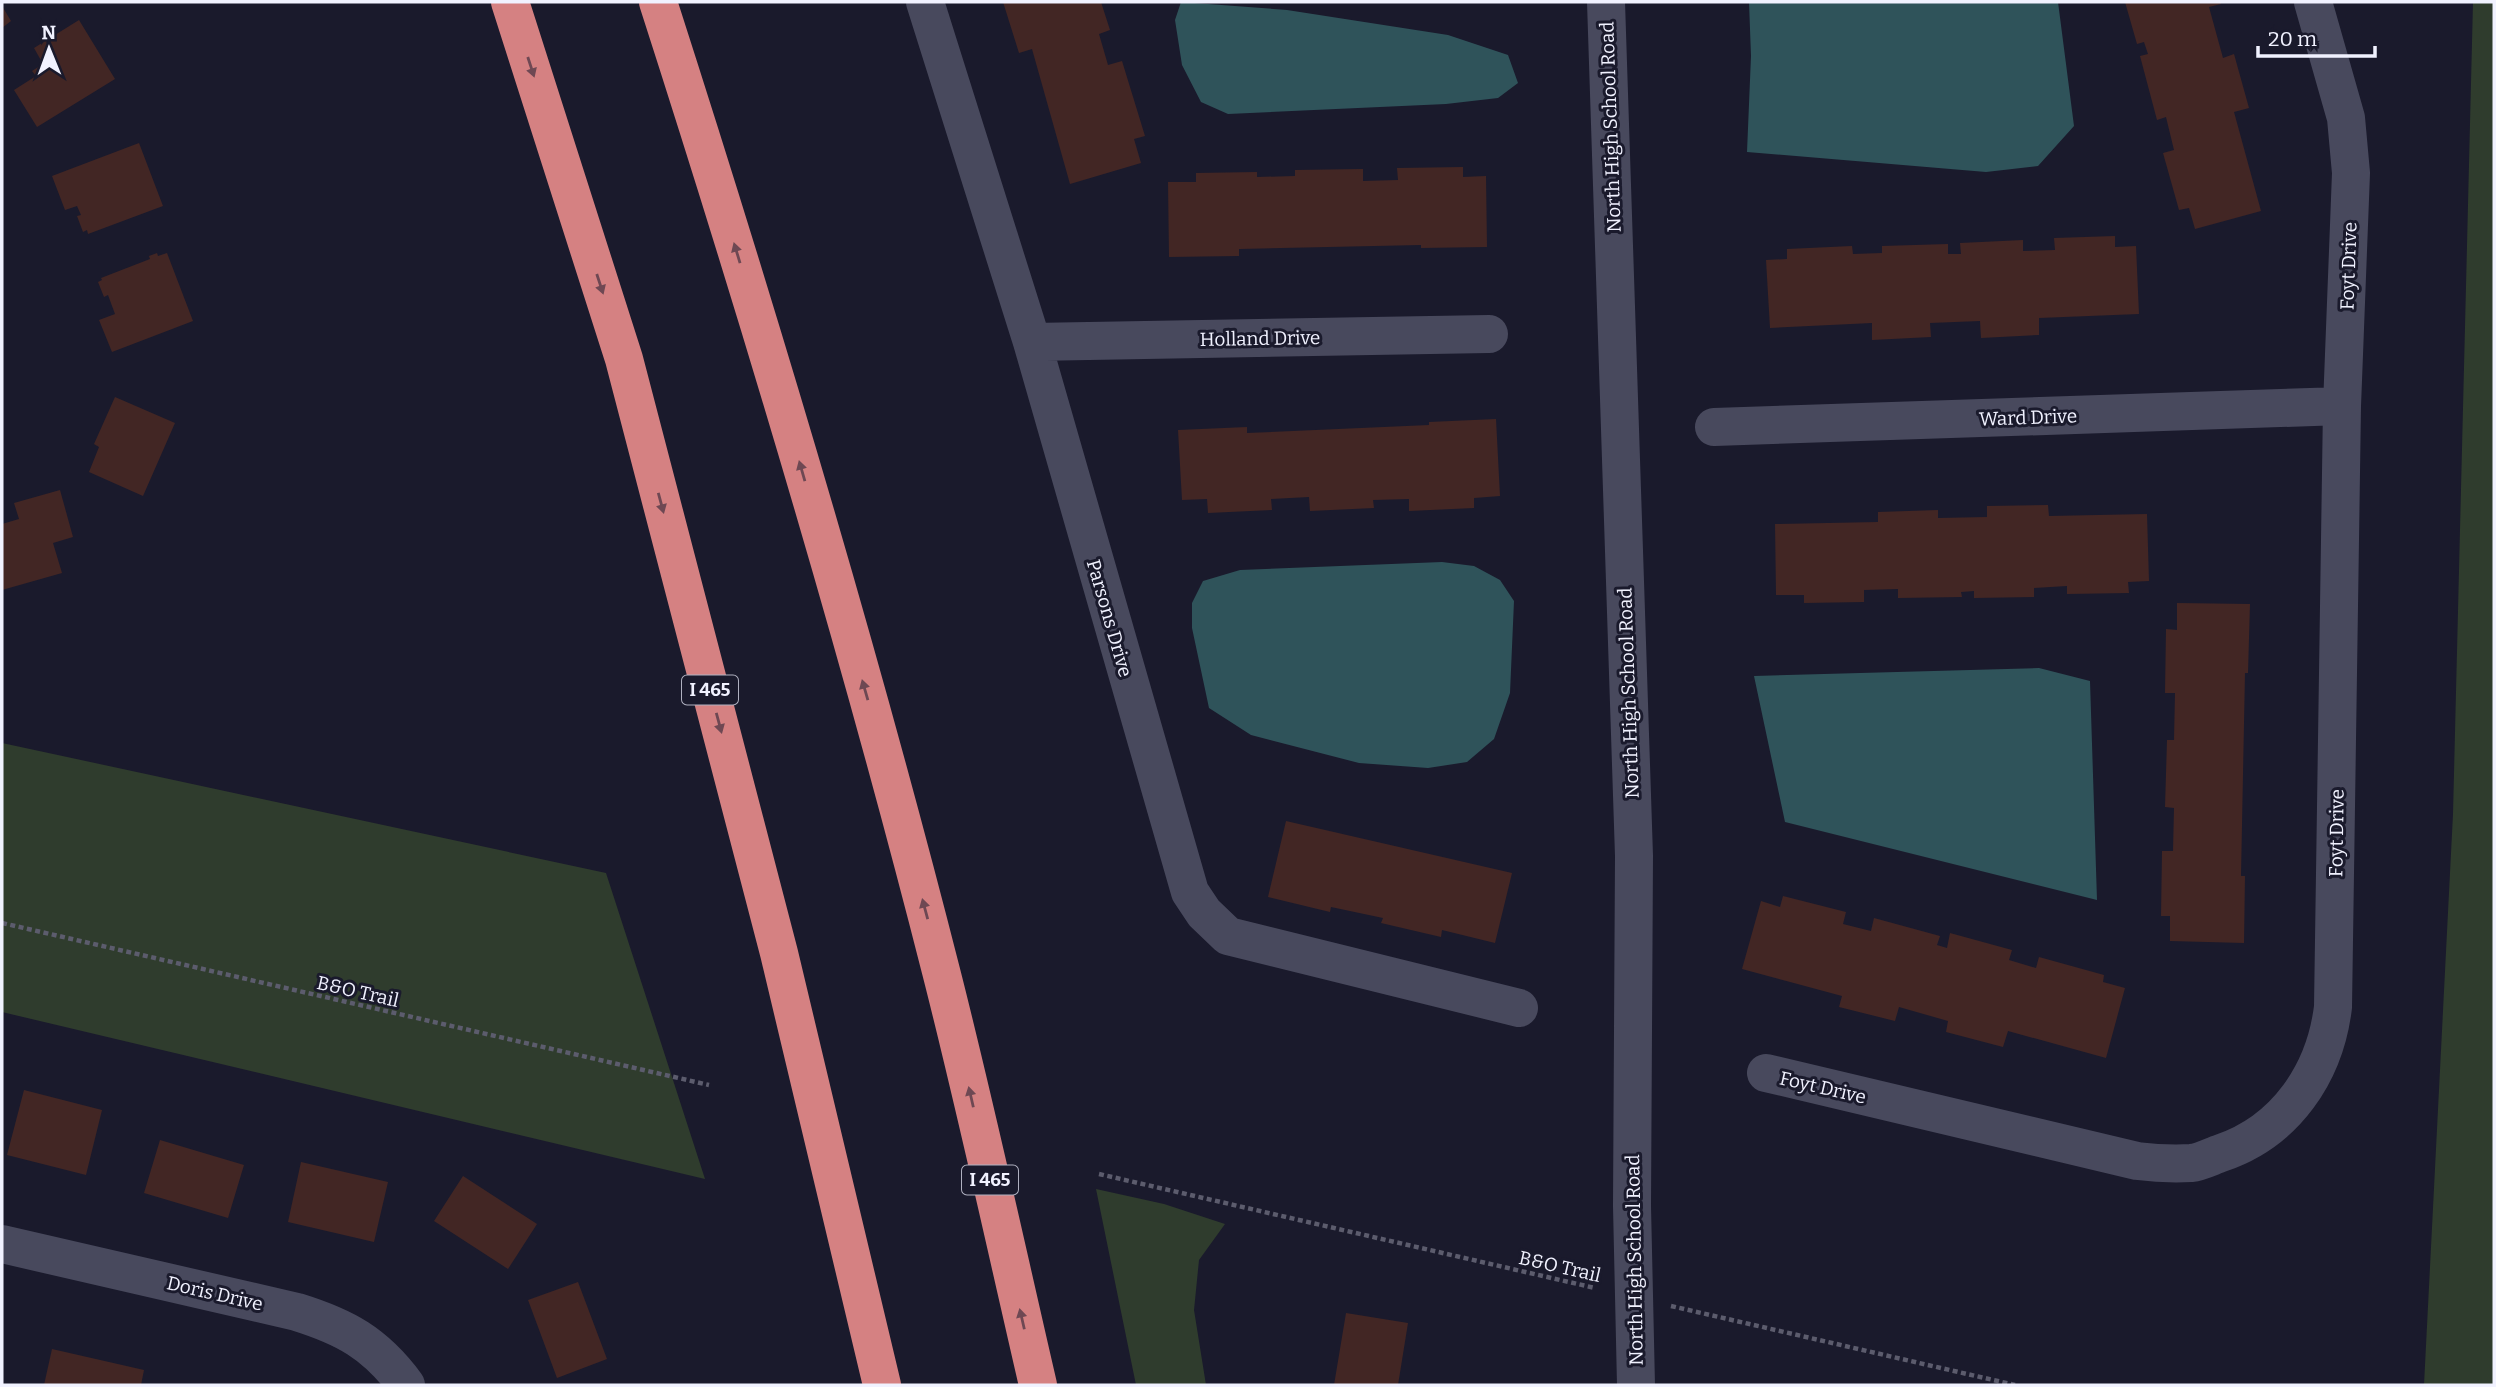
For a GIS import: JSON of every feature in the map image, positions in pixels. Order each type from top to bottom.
[{"type":"highway","name":"I 465","points":[[510,2],[624,359],[779,953],[882,1385]]},
{"type":"highway","name":"I 465","points":[[658,2],[786,413],[894,789],[942,975],[1038,1385]]},
{"type":"street","name":"Parsons Drive","points":[[925,2],[1032,342],[1184,878],[1199,906],[1221,930],[1235,938],[1519,1008]]},
{"type":"street","name":"North High School Road","points":[[1606,2],[1634,856],[1636,1385]]},
{"type":"street","name":"Foyt Drive","points":[[1766,1073],[2137,1161],[2156,1163],[2193,1163],[2229,1151],[2262,1133],[2290,1107],[2312,1077],[2327,1042],[2333,1007],[2342,406],[2351,173],[2346,118],[2313,2]]},
{"type":"street","name":"Holland Drive","points":[[1032,342],[1489,334]]},
{"type":"street","name":"Ward Drive","points":[[1714,427],[2342,406]]},
{"type":"street","name":"Doris Drive","points":[[2,1244],[297,1312],[331,1323],[363,1340],[406,1385]]},
{"type":"path","name":"B&O Trail","points":[[2,923],[709,1084]]},
{"type":"path","name":"B&O Trail","points":[[1100,1174],[2015,1385]]},
{"type":"shaded area","points":[[1181,2],[1287,10],[1448,35],[1508,55],[1518,83],[1498,98],[1446,104],[1228,114],[1201,102],[1182,65],[1175,20]]},
{"type":"shaded area","points":[[1749,2],[2058,2],[2074,126],[2038,166],[1986,172],[1747,152],[1751,56]]},
{"type":"shaded area","points":[[2473,2],[2494,2],[2494,1385],[2424,1385],[2453,814]]},
{"type":"shaded area","points":[[1442,562],[1474,566],[1500,580],[1514,601],[1510,693],[1494,739],[1467,762],[1428,768],[1359,763],[1251,735],[1209,708],[1192,628],[1192,603],[1203,581],[1240,570]]},
{"type":"shaded area","points":[[2039,668],[2090,681],[2097,900],[1785,822],[1754,676]]},
{"type":"shaded area","points":[[2,743],[606,873],[705,1179],[2,1012]]},
{"type":"shaded area","points":[[1096,1189],[1164,1204],[1225,1224],[1199,1260],[1194,1310],[1206,1385],[1136,1385]]},
{"type":"building","points":[[1003,2],[1101,2],[1110,30],[1099,34],[1108,65],[1122,61],[1145,136],[1134,139],[1141,163],[1070,184],[1032,49],[1019,53]]},
{"type":"building","points":[[2125,2],[2220,2],[2221,4],[2209,7],[2223,58],[2234,54],[2249,108],[2234,112],[2261,211],[2195,229],[2189,208],[2179,210],[2163,153],[2174,150],[2166,117],[2157,120],[2140,56],[2148,54],[2144,42],[2137,44]]},
{"type":"building","points":[[2,6],[11,21],[2,28]]},
{"type":"building","points":[[79,20],[115,79],[37,127],[14,90],[36,76],[32,71],[43,64],[34,48]]},
{"type":"building","points":[[139,143],[163,206],[88,234],[87,230],[83,232],[77,216],[81,215],[77,206],[65,210],[52,176]]},
{"type":"building","points":[[1463,167],[1463,177],[1486,176],[1487,247],[1421,248],[1421,245],[1239,249],[1239,256],[1169,257],[1168,182],[1196,182],[1196,173],[1257,172],[1257,177],[1295,176],[1295,170],[1363,169],[1363,181],[1398,180],[1397,168]]},
{"type":"building","points":[[2115,236],[2115,247],[2136,246],[2139,314],[2039,318],[2039,335],[1981,338],[1980,321],[1930,323],[1931,337],[1872,340],[1872,323],[1770,328],[1766,260],[1787,259],[1787,249],[1852,246],[1853,254],[1882,253],[1882,246],[1948,244],[1948,254],[1961,254],[1960,243],[2023,240],[2023,251],[2055,250],[2054,238]]},
{"type":"building","points":[[157,253],[158,256],[167,253],[193,321],[112,352],[99,320],[115,314],[108,295],[104,297],[98,282],[101,278],[150,259],[149,256]]},
{"type":"building","points":[[115,397],[175,423],[143,496],[89,472],[99,447],[94,444]]},
{"type":"building","points":[[1496,419],[1500,496],[1474,498],[1474,508],[1409,511],[1409,499],[1373,500],[1374,508],[1310,511],[1309,497],[1271,499],[1272,510],[1208,513],[1207,499],[1182,500],[1178,430],[1247,427],[1247,433],[1429,425],[1429,422]]},
{"type":"building","points":[[60,490],[73,537],[53,543],[62,573],[2,590],[2,524],[19,519],[14,503]]},
{"type":"building","points":[[2048,505],[2049,516],[2147,514],[2149,581],[2128,582],[2129,593],[2067,594],[2067,586],[2034,588],[2034,597],[1974,598],[1974,591],[1961,592],[1962,597],[1898,598],[1898,589],[1864,590],[1864,602],[1804,603],[1804,595],[1776,595],[1775,524],[1878,522],[1878,512],[1938,510],[1938,518],[1987,517],[1987,506]]},
{"type":"building","points":[[2177,603],[2250,604],[2248,673],[2245,673],[2241,876],[2245,876],[2244,943],[2170,941],[2170,916],[2161,916],[2162,851],[2173,851],[2174,808],[2165,807],[2167,740],[2174,740],[2175,693],[2165,693],[2166,629],[2177,630]]},
{"type":"building","points":[[1286,821],[1512,873],[1495,943],[1442,930],[1441,937],[1381,923],[1383,918],[1331,907],[1330,912],[1268,897]]},
{"type":"building","points":[[1783,896],[1846,912],[1843,924],[1871,931],[1874,918],[1940,936],[1937,945],[1947,948],[1950,933],[2012,950],[2009,960],[2036,968],[2039,957],[2104,975],[2103,982],[2125,988],[2106,1058],[2008,1031],[2003,1047],[1946,1032],[1948,1021],[1899,1007],[1895,1021],[1839,1007],[1842,996],[1742,969],[1761,901],[1780,907]]},
{"type":"building","points":[[24,1090],[102,1110],[86,1175],[7,1155]]},
{"type":"building","points":[[160,1140],[244,1165],[228,1218],[144,1193]]},
{"type":"building","points":[[301,1162],[388,1182],[374,1242],[288,1222]]},
{"type":"building","points":[[463,1176],[537,1224],[508,1269],[434,1221]]},
{"type":"building","points":[[578,1282],[607,1359],[557,1378],[528,1300]]},
{"type":"building","points":[[1346,1313],[1408,1323],[1398,1385],[1334,1385]]},
{"type":"building","points":[[52,1349],[144,1370],[141,1385],[44,1385]]}]
